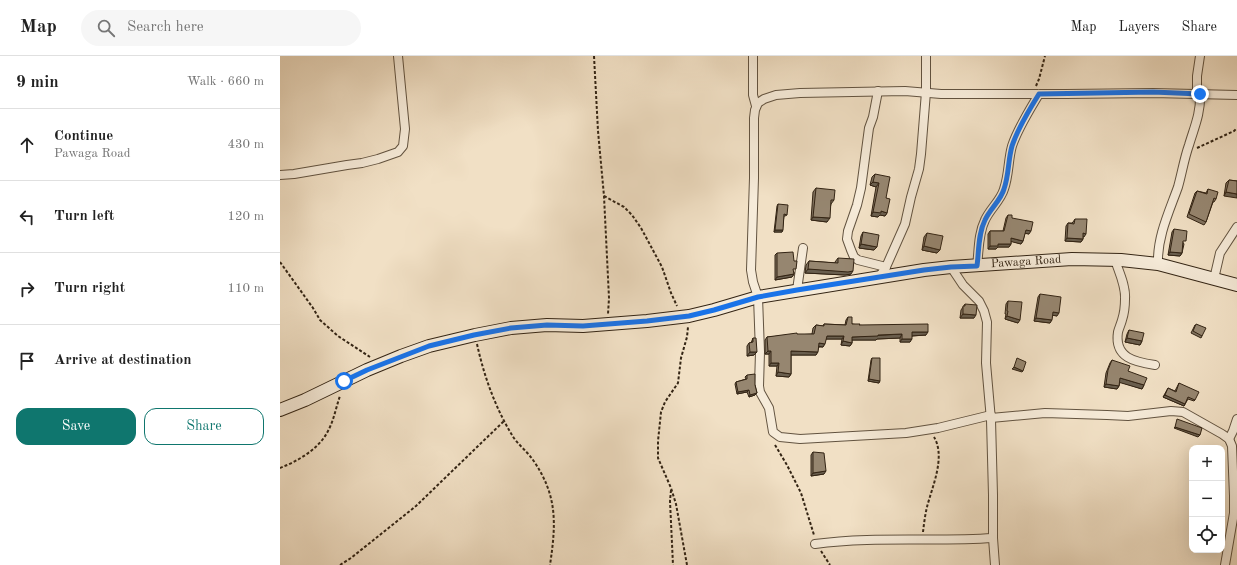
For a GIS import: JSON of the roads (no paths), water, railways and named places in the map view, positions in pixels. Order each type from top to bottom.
[{"type":"main road","name":"Pawaga Road","points":[[280,410],[382,364],[429,346],[474,335],[547,325],[583,326],[647,321],[685,316],[714,310],[758,297],[951,267],[1072,259],[1116,260],[1158,264],[1237,285]]},
{"type":"street","points":[[280,175],[362,163],[398,152],[403,146],[405,128],[398,56]]},
{"type":"street","points":[[753,56],[753,95],[756,106],[754,118],[751,270],[758,297],[760,352],[759,386],[760,392],[770,411],[770,422],[775,434],[785,438],[816,438],[906,433],[929,430],[991,416],[1045,414],[1128,416],[1171,411],[1183,412],[1229,439],[1232,446],[1234,513],[1225,565]]},
{"type":"street","points":[[879,277],[886,267],[905,224],[919,169],[926,92],[926,56]]},
{"type":"street","points":[[1158,264],[1163,229],[1178,185],[1186,153],[1199,113],[1201,103],[1197,76],[1200,56]]},
{"type":"street","points":[[756,106],[764,99],[776,95],[878,91],[926,92],[941,94],[1153,92],[1237,95]]},
{"type":"street","points":[[878,91],[873,117],[869,128],[861,188],[847,239],[854,257],[858,260],[886,267]]},
{"type":"street","points":[[977,266],[982,229],[988,214],[1003,192],[1009,157],[1035,94]]},
{"type":"street","points":[[1214,279],[1220,253],[1237,227]]},
{"type":"street","points":[[797,290],[803,248]]},
{"type":"street","points":[[1116,260],[1126,298],[1122,320],[1118,330],[1119,347],[1126,356],[1133,361],[1155,365]]},
{"type":"street","points":[[951,267],[963,285],[979,301],[984,310],[987,322],[986,363],[991,416],[993,538],[996,565]]},
{"type":"street","points":[[1229,439],[1237,419]]},
{"type":"street","points":[[815,544],[856,540],[968,540],[993,538]]}]
